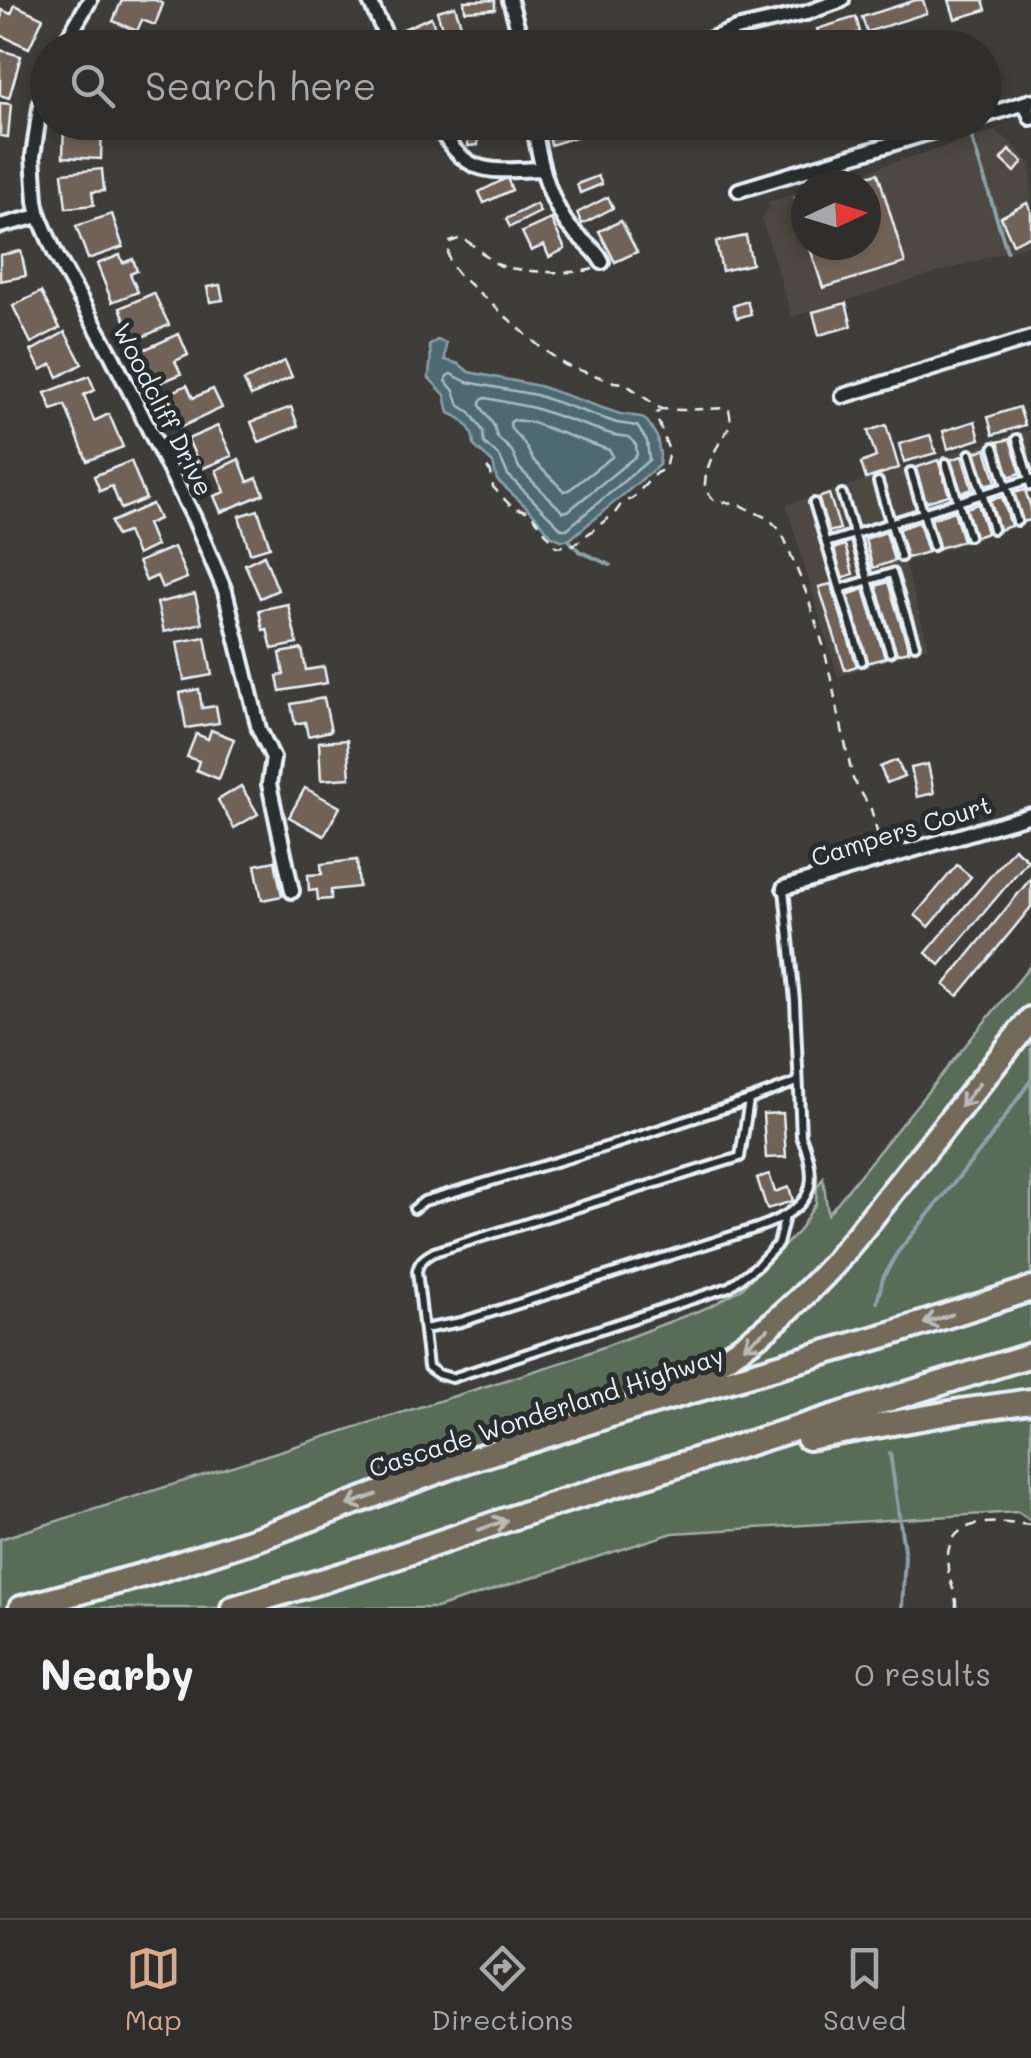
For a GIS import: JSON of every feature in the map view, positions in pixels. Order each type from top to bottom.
[{"type":"highway","points":[[620,1412],[746,1346],[786,1315],[834,1264],[1031,1019]]},
{"type":"highway","name":"Cascade Wonderland Highway","points":[[22,1608],[262,1537],[466,1460],[1031,1289]]},
{"type":"highway","points":[[233,1608],[1031,1355]]},
{"type":"highway","points":[[716,1454],[1031,1401]]},
{"type":"street","points":[[72,30],[90,0]]},
{"type":"street","points":[[369,0],[383,30]]},
{"type":"street","points":[[510,0],[518,30]]},
{"type":"street","points":[[733,30],[842,0]]},
{"type":"street","points":[[1001,111],[1028,102],[1031,118]]},
{"type":"street","name":"Woodcliff Drive","points":[[35,140],[33,156],[40,216],[55,252],[161,453],[214,565],[232,614],[259,729],[273,758],[269,784],[292,891]]},
{"type":"street","points":[[446,140],[452,150],[478,168],[541,169]]},
{"type":"street","points":[[535,140],[541,169],[566,223],[598,252],[602,262]]},
{"type":"street","points":[[740,190],[905,140]]},
{"type":"street","points":[[0,226],[40,216]]},
{"type":"street","points":[[843,396],[1031,338]]},
{"type":"street","name":"Campers Court","points":[[784,888],[1031,814]]},
{"type":"lane","points":[[826,542],[1030,482],[1017,439]]},
{"type":"lane","points":[[994,447],[1017,520]]},
{"type":"lane","points":[[970,454],[994,528]]},
{"type":"lane","points":[[946,463],[968,536]]},
{"type":"lane","points":[[911,472],[934,546]]},
{"type":"lane","points":[[878,482],[900,557]]},
{"type":"lane","points":[[842,494],[890,652]]},
{"type":"lane","points":[[814,503],[862,661]]},
{"type":"lane","points":[[840,589],[892,573],[914,645]]},
{"type":"lane","points":[[424,1330],[480,1316],[756,1228],[785,1216],[804,1202],[811,1176],[801,1136],[795,1000],[784,888]]},
{"type":"lane","points":[[414,1209],[424,1201],[555,1163],[797,1082]]},
{"type":"lane","points":[[749,1100],[740,1158],[425,1257],[418,1264],[418,1272],[428,1367],[452,1378],[728,1287],[778,1244],[785,1216]]},
{"type":"path","points":[[602,262],[580,272],[505,267],[460,238],[450,242],[448,250],[450,263],[458,274],[558,360],[624,384],[661,409],[730,410],[732,420],[714,453],[704,490],[714,500],[742,506],[769,520],[786,540],[824,648],[852,779],[871,808],[884,858]]},
{"type":"path","points":[[487,468],[492,487],[512,508],[530,512],[557,547],[575,544],[665,469],[668,451],[657,418],[661,409]]},
{"type":"path","points":[[956,1608],[956,1593],[947,1568],[954,1539],[966,1526],[985,1522],[1031,1525]]},
{"type":"shaded area","points":[[1001,135],[1031,164],[1031,244],[792,317],[762,220],[770,207],[768,202],[791,194],[791,260],[881,260],[881,170],[869,170],[971,140],[973,144],[972,140],[1001,140]]},
{"type":"shaded area","points":[[1031,429],[1031,523],[904,562],[929,647],[838,677],[786,505]]},
{"type":"green space","points":[[1031,965],[1031,1521],[1018,1512],[673,1533],[436,1608],[0,1608],[0,1539],[566,1361],[711,1306],[741,1289],[798,1232],[816,1203],[817,1187],[823,1178],[828,1214]]},
{"type":"water","points":[[437,340],[446,343],[445,360],[469,372],[539,386],[620,414],[641,417],[657,437],[659,465],[569,540],[552,536],[497,480],[493,463],[474,446],[467,425],[449,413],[445,395],[429,378],[429,346]]},
{"type":"building","points":[[122,0],[155,0],[163,4],[155,25],[142,20],[135,30],[113,21]]},
{"type":"building","points":[[495,0],[495,9],[465,11],[464,1]]},
{"type":"building","points":[[916,0],[923,0],[927,13],[873,30],[866,30],[862,17]]},
{"type":"building","points":[[949,0],[983,0],[986,10],[955,19]]},
{"type":"building","points":[[15,5],[43,18],[37,30],[30,30],[29,48],[0,35],[2,10],[11,14]]},
{"type":"building","points":[[455,6],[462,28],[443,30],[437,11]]},
{"type":"building","points":[[431,17],[435,28],[430,30],[401,30]]},
{"type":"building","points":[[856,17],[859,30],[817,30]]},
{"type":"building","points":[[0,50],[21,56],[9,98],[0,95]]},
{"type":"building","points":[[0,103],[11,104],[8,137],[0,136]]},
{"type":"building","points":[[64,140],[102,140],[101,159],[63,157]]},
{"type":"building","points":[[1009,150],[1023,162],[1015,172],[1001,159]]},
{"type":"building","points":[[102,169],[104,191],[92,192],[94,205],[66,208],[62,173]]},
{"type":"building","points":[[598,176],[602,184],[580,193],[577,184]]},
{"type":"building","points":[[507,178],[512,190],[484,203],[479,192]]},
{"type":"building","points":[[881,183],[905,263],[823,288],[814,260],[881,260]]},
{"type":"building","points":[[608,197],[613,208],[582,224],[577,213]]},
{"type":"building","points":[[1027,203],[1031,235],[1013,244],[1001,217]]},
{"type":"building","points":[[536,204],[540,212],[510,227],[506,219]]},
{"type":"building","points":[[112,214],[123,247],[88,259],[76,226]]},
{"type":"building","points":[[551,219],[565,249],[549,257],[544,245],[531,251],[522,232]]},
{"type":"building","points":[[621,221],[637,252],[615,262],[599,231]]},
{"type":"building","points":[[746,236],[752,264],[722,271],[716,242]]},
{"type":"building","points":[[21,251],[26,276],[0,281],[0,255]]},
{"type":"building","points":[[120,255],[123,263],[133,259],[137,271],[130,274],[138,292],[112,302],[97,264]]},
{"type":"building","points":[[220,285],[223,300],[210,302],[207,287]]},
{"type":"building","points":[[41,292],[60,328],[31,343],[13,306]]},
{"type":"building","points":[[154,293],[169,325],[134,341],[120,308]]},
{"type":"building","points":[[747,301],[751,314],[737,318],[733,306]]},
{"type":"building","points":[[846,303],[852,326],[819,335],[813,312]]},
{"type":"building","points":[[65,332],[82,364],[58,377],[52,364],[41,370],[31,351]]},
{"type":"building","points":[[179,334],[188,355],[175,361],[181,374],[155,385],[141,351]]},
{"type":"building","points":[[285,361],[292,377],[251,396],[244,381]]},
{"type":"building","points":[[89,376],[95,390],[84,395],[94,421],[109,414],[123,447],[87,461],[65,405],[52,410],[45,393]]},
{"type":"building","points":[[187,385],[193,398],[213,389],[222,408],[179,428],[165,396]]},
{"type":"building","points":[[291,407],[298,426],[259,442],[251,422]]},
{"type":"building","points":[[1019,407],[1025,425],[993,435],[988,417]]},
{"type":"building","points":[[975,421],[980,439],[948,449],[943,431]]},
{"type":"building","points":[[886,425],[899,468],[866,479],[861,463],[876,457],[868,431]]},
{"type":"building","points":[[218,426],[232,456],[201,469],[188,439]]},
{"type":"building","points":[[930,435],[936,453],[904,462],[899,444]]},
{"type":"building","points":[[1010,439],[1021,473],[1008,477],[998,442]]},
{"type":"building","points":[[986,449],[996,482],[984,485],[975,452]]},
{"type":"building","points":[[962,456],[972,489],[961,493],[950,460]]},
{"type":"building","points":[[239,459],[248,482],[257,478],[264,494],[221,512],[214,496],[225,492],[216,470]]},
{"type":"building","points":[[938,460],[949,495],[926,502],[915,468]]},
{"type":"building","points":[[131,461],[146,499],[121,509],[112,486],[100,491],[94,476]]},
{"type":"building","points":[[1025,490],[1031,520],[1022,522],[1014,493]]},
{"type":"building","points":[[829,494],[840,529],[828,532],[818,498]]},
{"type":"building","points":[[1002,497],[1011,526],[999,530],[990,500]]},
{"type":"building","points":[[152,504],[159,519],[147,524],[156,546],[137,555],[127,532],[116,536],[111,522]]},
{"type":"building","points":[[978,504],[987,533],[975,537],[966,508]]},
{"type":"building","points":[[258,510],[270,547],[250,553],[239,516]]},
{"type":"building","points":[[954,511],[963,541],[939,548],[931,519]]},
{"type":"building","points":[[919,522],[928,552],[907,558],[898,529]]},
{"type":"building","points":[[886,532],[894,561],[873,568],[865,539]]},
{"type":"building","points":[[845,545],[853,574],[842,578],[833,549]]},
{"type":"building","points":[[174,547],[187,578],[162,588],[157,576],[146,581],[138,562]]},
{"type":"building","points":[[264,555],[278,590],[260,598],[245,564]]},
{"type":"building","points":[[888,582],[909,651],[897,654],[876,586]]},
{"type":"building","points":[[831,584],[857,666],[845,670],[819,587]]},
{"type":"building","points":[[864,589],[885,658],[867,663],[847,595]]},
{"type":"building","points":[[195,594],[202,623],[164,632],[157,603]]},
{"type":"building","points":[[288,604],[297,644],[272,649],[259,610]]},
{"type":"building","points":[[205,637],[212,675],[184,680],[177,642]]},
{"type":"building","points":[[302,649],[306,670],[324,667],[327,683],[280,691],[277,676],[284,675],[280,653]]},
{"type":"building","points":[[199,689],[202,708],[216,706],[219,723],[186,728],[180,693]]},
{"type":"building","points":[[324,698],[331,731],[308,736],[305,722],[295,724],[291,704]]},
{"type":"building","points":[[211,730],[234,739],[219,779],[196,770],[199,761],[187,757],[196,734],[208,739]]},
{"type":"building","points":[[347,740],[350,778],[321,780],[319,742]]},
{"type":"building","points":[[897,760],[904,776],[887,783],[880,767]]},
{"type":"building","points":[[928,764],[934,793],[917,797],[911,768]]},
{"type":"building","points":[[241,786],[258,814],[234,828],[218,800]]},
{"type":"building","points":[[305,788],[340,807],[324,836],[289,817]]},
{"type":"building","points":[[1014,848],[1028,860],[940,965],[926,953]]},
{"type":"building","points":[[357,860],[359,887],[331,890],[331,899],[318,900],[317,890],[309,891],[308,875],[322,874],[321,864]]},
{"type":"building","points":[[275,861],[282,896],[262,900],[255,865]]},
{"type":"building","points":[[957,865],[971,877],[929,927],[915,915]]},
{"type":"building","points":[[1031,878],[1031,907],[958,996],[944,985]]},
{"type":"building","points":[[783,1113],[786,1157],[766,1158],[763,1114]]},
{"type":"building","points":[[769,1174],[775,1192],[789,1187],[793,1201],[767,1209],[757,1178]]},
{"type":"waterway","points":[[972,140],[1007,251]]},
{"type":"waterway","points":[[569,540],[579,551],[610,565]]},
{"type":"waterway","points":[[877,1302],[883,1278],[897,1253],[988,1141],[1031,1080]]},
{"type":"waterway","points":[[890,1453],[905,1557],[902,1608]]}]
